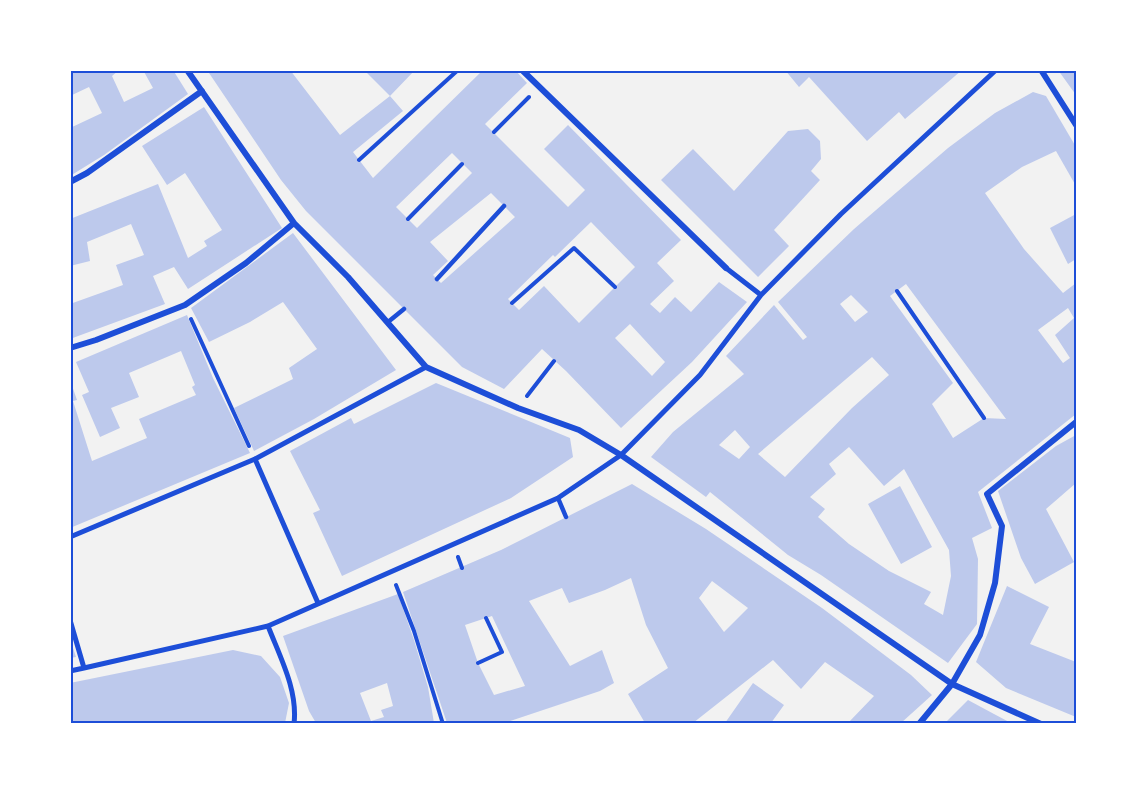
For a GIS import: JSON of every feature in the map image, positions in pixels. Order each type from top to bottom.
[{"type":"street","points":[[187,70],[294,223],[348,276],[426,367],[518,408],[579,430],[621,455],[952,684],[1041,723]]},
{"type":"street","points":[[522,70],[726,268],[760,295]]},
{"type":"street","points":[[70,671],[268,626],[558,498],[621,455],[700,375],[760,295],[841,214],[996,70]]},
{"type":"street","points":[[1041,70],[1077,125]]},
{"type":"street","points":[[70,182],[87,173],[202,92]]},
{"type":"street","points":[[70,348],[185,305],[246,263],[294,223]]},
{"type":"street","points":[[70,537],[255,459],[426,367]]},
{"type":"street","points":[[920,723],[952,684],[980,635],[995,584],[1002,526],[987,494],[1077,422]]},
{"type":"street","points":[[255,459],[318,603]]},
{"type":"street","points":[[70,620],[84,668]]},
{"type":"street","points":[[268,626],[291,689],[296,710],[294,723]]},
{"type":"lane","points":[[437,279],[504,206]]},
{"type":"lane","points":[[388,322],[404,309]]},
{"type":"lane","points":[[558,498],[566,517]]},
{"type":"path","points":[[359,160],[458,70]]},
{"type":"path","points":[[494,132],[539,87]]},
{"type":"path","points":[[408,219],[462,164]]},
{"type":"path","points":[[512,303],[574,248],[615,287]]},
{"type":"path","points":[[897,291],[984,418]]},
{"type":"path","points":[[185,305],[255,459]]},
{"type":"path","points":[[518,408],[554,361]]},
{"type":"path","points":[[391,573],[414,631],[443,723]]},
{"type":"path","points":[[478,663],[502,652],[486,618]]},
{"type":"building","points":[[70,70],[119,70],[112,76],[124,102],[153,88],[143,70],[173,70],[188,94],[104,155],[70,176],[70,128],[102,113],[89,87],[70,96]]},
{"type":"building","points":[[207,70],[290,70],[340,135],[390,96],[403,111],[353,152],[373,178],[483,70],[515,70],[527,83],[485,124],[568,207],[585,190],[544,149],[568,125],[681,240],[657,263],[674,281],[650,304],[660,313],[675,297],[691,312],[719,282],[747,302],[692,362],[621,428],[542,349],[504,389],[462,367],[306,211],[281,180]],"holes":[[[452,153],[472,173],[417,228],[396,207]],[[491,193],[515,217],[441,283],[433,275],[448,261],[430,242]],[[591,222],[635,267],[579,323],[544,286],[519,310],[508,299],[553,255],[555,257]],[[630,324],[665,362],[652,376],[615,338]]]},
{"type":"building","points":[[364,70],[415,70],[390,96]]},
{"type":"building","points":[[785,70],[962,70],[905,119],[899,112],[867,141],[809,77],[799,87]]},
{"type":"building","points":[[1058,70],[1076,70],[1076,95]]},
{"type":"building","points":[[1033,92],[1046,96],[1076,147],[1076,186],[1056,151],[1022,167],[985,193],[1024,249],[1063,293],[1076,283],[1076,414],[978,492],[992,528],[972,538],[978,559],[977,624],[948,663],[821,575],[788,555],[710,492],[706,497],[651,457],[673,432],[744,374],[726,356],[774,305],[803,340],[807,337],[778,302],[854,229],[948,148],[995,113]],"holes":[[[906,284],[1006,419],[984,418],[953,438],[932,404],[953,383],[890,296]],[[851,295],[868,312],[855,322],[840,304]],[[1068,308],[1074,318],[1055,335],[1070,358],[1063,363],[1038,330]],[[872,357],[889,375],[852,408],[785,477],[758,454]],[[735,430],[750,447],[739,459],[719,445]],[[849,447],[884,486],[904,469],[949,550],[951,576],[943,615],[924,604],[931,592],[889,571],[849,544],[818,517],[825,509],[810,497],[836,474],[829,464]]]},
{"type":"building","points":[[204,107],[282,228],[188,289],[174,267],[153,276],[165,304],[70,339],[70,304],[123,285],[116,265],[144,255],[131,224],[87,242],[90,261],[70,266],[70,219],[158,184],[188,258],[207,246],[204,241],[222,230],[185,173],[167,185],[142,146]]},
{"type":"building","points":[[808,129],[820,141],[821,159],[811,171],[820,180],[774,230],[789,246],[758,277],[661,180],[693,149],[734,191],[788,131]]},
{"type":"building","points":[[1076,214],[1076,259],[1068,264],[1050,228]]},
{"type":"building","points":[[293,233],[396,370],[314,419],[254,451],[234,408],[293,379],[289,368],[317,349],[283,302],[250,322],[209,342],[191,308]]},
{"type":"building","points":[[187,315],[213,378],[250,453],[70,528],[70,380],[77,400],[73,401],[92,461],[147,438],[139,419],[196,395],[192,387],[195,385],[181,351],[129,373],[139,397],[111,408],[120,428],[100,437],[82,395],[89,392],[76,362]]},
{"type":"building","points":[[436,383],[570,438],[573,457],[511,498],[342,576],[313,513],[320,510],[290,451],[351,418],[354,424]]},
{"type":"building","points":[[1076,435],[1076,483],[1046,509],[1074,562],[1035,584],[1021,558],[998,491],[1056,446]]},
{"type":"building","points":[[632,484],[706,529],[822,608],[911,675],[932,695],[901,723],[848,723],[874,696],[825,662],[801,689],[773,660],[693,723],[645,723],[628,694],[668,668],[646,625],[631,578],[569,603],[562,588],[529,601],[570,666],[602,650],[614,683],[600,691],[504,723],[447,723],[403,592],[501,550]],"holes":[[[712,581],[748,608],[724,632],[699,598]],[[492,616],[525,686],[494,695],[478,663],[465,625]]]},
{"type":"building","points":[[900,486],[932,547],[901,564],[868,504]]},
{"type":"building","points":[[1007,586],[1049,607],[1030,644],[1076,662],[1076,717],[1006,688],[976,662]]},
{"type":"building","points":[[398,594],[428,687],[434,723],[316,723],[309,711],[283,636]],"holes":[[[387,683],[393,706],[381,710],[384,717],[371,721],[360,693]]]},
{"type":"building","points":[[70,639],[76,657],[70,658]]},
{"type":"building","points":[[233,650],[261,656],[280,677],[289,703],[285,723],[70,723],[70,683]]},
{"type":"building","points":[[753,683],[784,705],[771,723],[725,723]]},
{"type":"building","points":[[968,700],[994,714],[1011,723],[945,723]]}]
